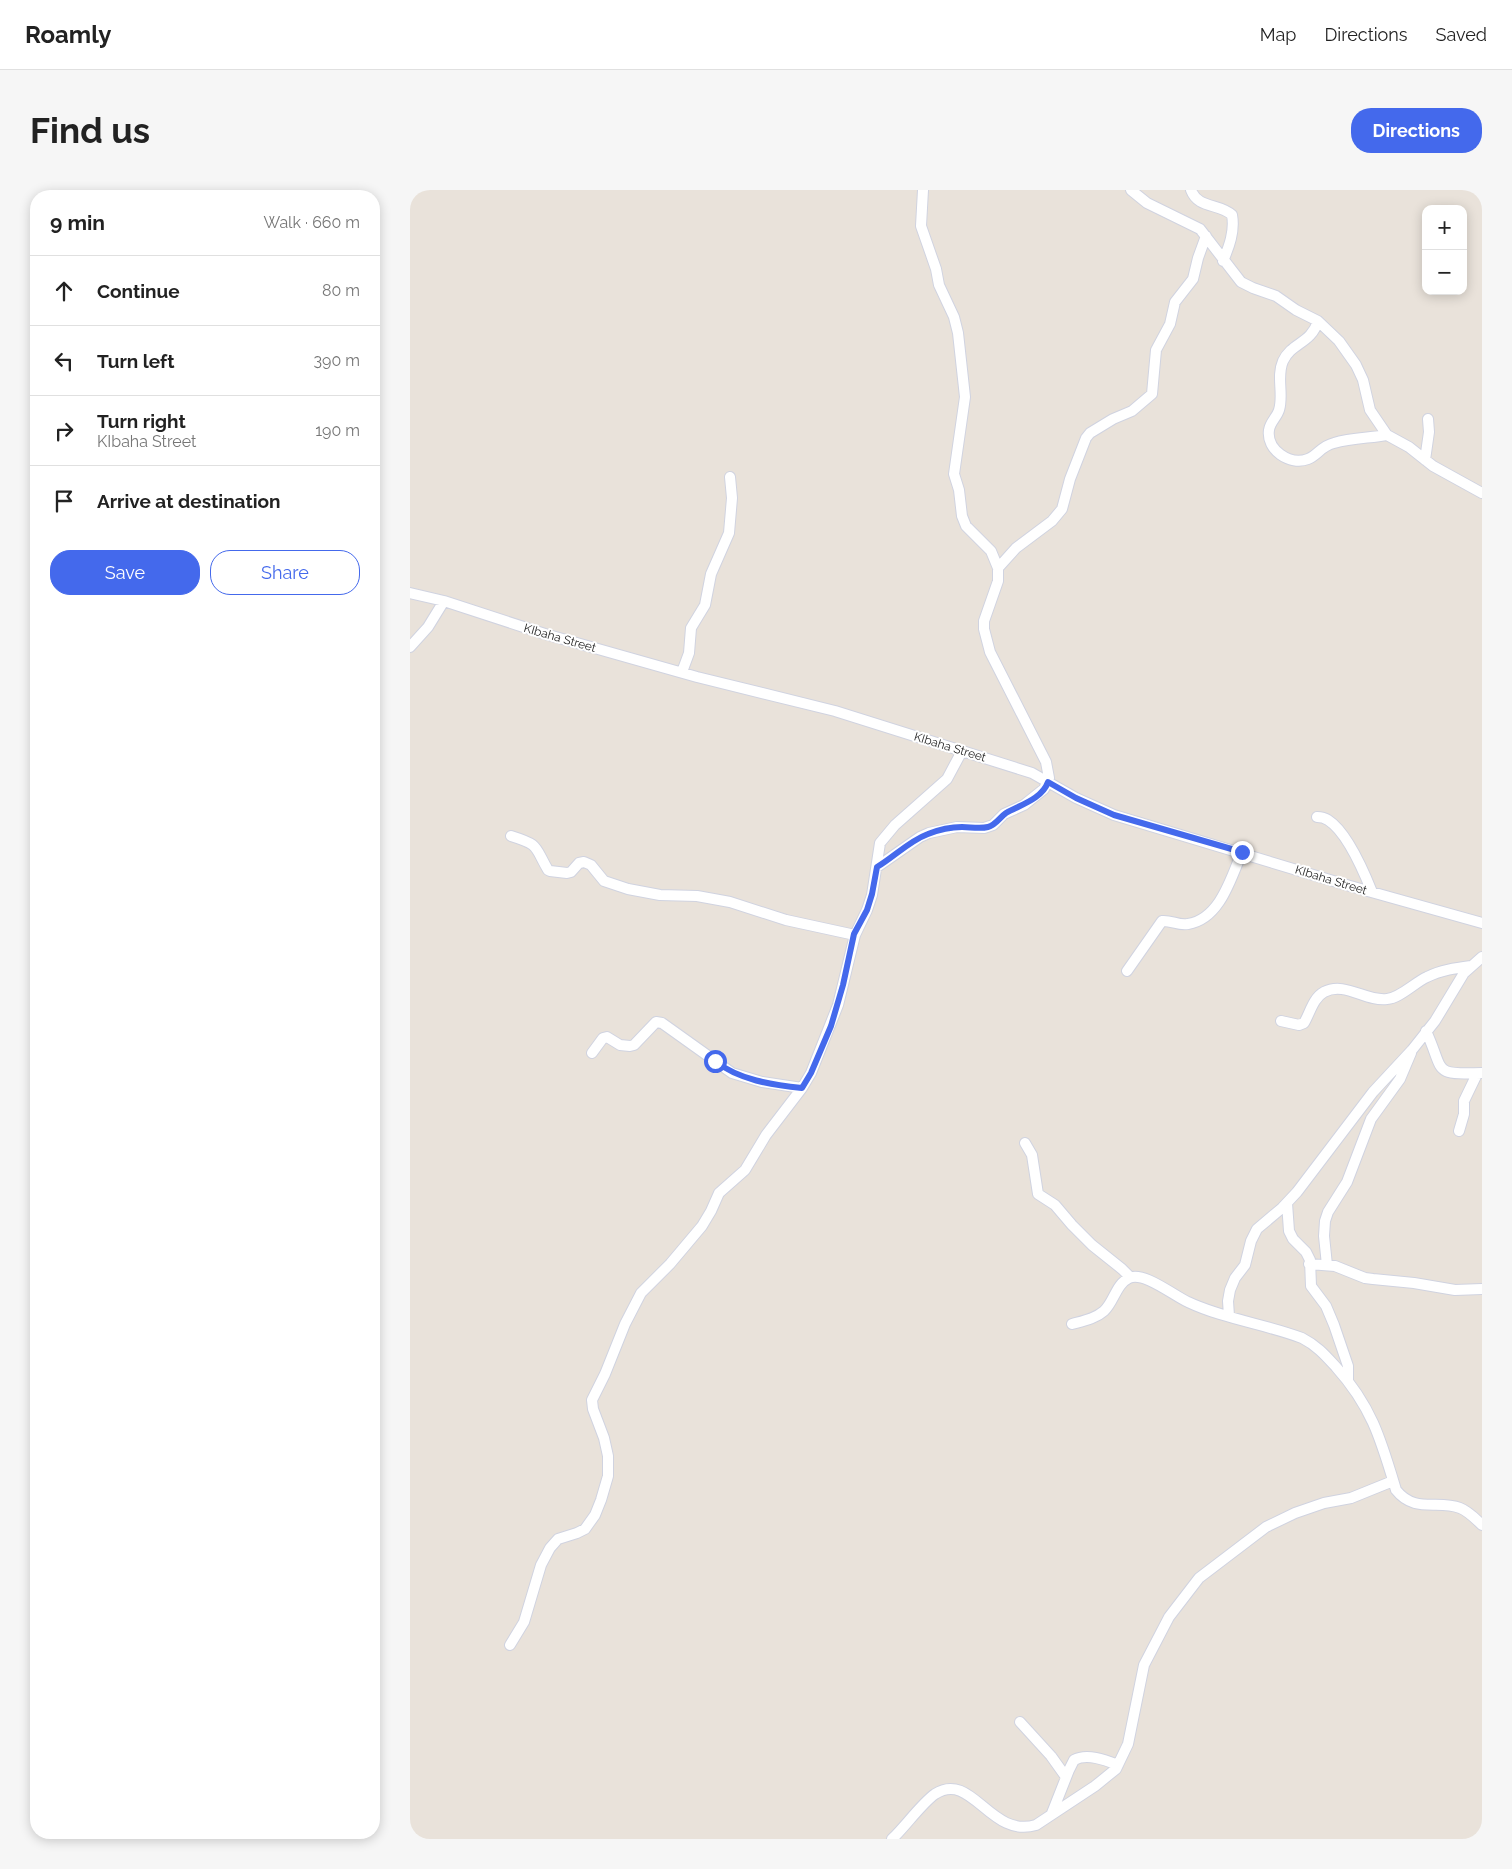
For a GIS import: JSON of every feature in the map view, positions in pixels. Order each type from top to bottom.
[{"type":"street","points":[[877,867],[929,834],[957,827],[984,828],[993,825],[1004,814],[1018,808],[1044,789],[1048,782],[1049,773],[1046,762],[990,652],[986,639],[984,621],[998,581],[998,568],[991,551],[966,526],[961,512],[959,490],[954,474],[965,396],[964,378],[954,317],[939,285],[936,269],[921,226],[923,190]]},
{"type":"street","points":[[1131,190],[1147,203],[1190,224],[1206,236],[1241,282],[1276,296],[1296,310],[1318,321],[1339,341],[1356,365],[1363,380],[1370,410],[1387,435],[1482,493]]},
{"type":"street","points":[[1191,190],[1194,197],[1200,202],[1222,209],[1232,215],[1231,236],[1224,261]]},
{"type":"street","points":[[998,568],[1016,548],[1052,521],[1062,509],[1070,479],[1086,438],[1090,433],[1113,419],[1132,412],[1152,394],[1156,350],[1170,324],[1175,302],[1193,279],[1206,236]]},
{"type":"street","points":[[1318,321],[1312,335],[1289,353],[1280,370],[1280,409],[1269,429],[1270,442],[1284,458],[1302,460],[1310,458],[1326,445],[1387,435]]},
{"type":"street","points":[[1426,460],[1429,432],[1428,419]]},
{"type":"street","points":[[682,672],[689,653],[691,628],[705,605],[711,574],[729,533],[732,498],[730,477]]},
{"type":"street","name":"KIbaha Street","points":[[410,592],[444,601],[545,634],[682,672],[835,711],[1015,767],[1114,815],[1482,923]]},
{"type":"street","points":[[410,647],[428,627],[444,601]]},
{"type":"street","points":[[510,1645],[524,1622],[540,1565],[550,1548],[558,1539],[577,1534],[585,1529],[595,1515],[601,1500],[608,1476],[608,1456],[604,1438],[593,1410],[592,1400],[634,1305],[641,1293],[670,1264],[702,1226],[719,1193],[745,1170],[766,1135],[802,1088],[811,1073],[831,1026],[843,985],[854,934],[871,900],[879,848],[883,838],[905,815],[947,779],[962,751]]},
{"type":"street","points":[[1316,817],[1328,820],[1345,840],[1360,864],[1372,892]]},
{"type":"street","points":[[511,836],[533,844],[550,871],[571,872],[578,863],[584,862],[591,864],[604,881],[628,889],[660,895],[697,896],[730,902],[786,920],[854,934]]},
{"type":"street","points":[[1127,971],[1162,921],[1186,925],[1198,921],[1212,912],[1226,888],[1242,852]]},
{"type":"street","points":[[1229,1316],[1228,1301],[1230,1290],[1235,1278],[1245,1265],[1253,1235],[1264,1221],[1287,1203],[1373,1092],[1412,1050],[1440,1014],[1458,981],[1482,957]]},
{"type":"street","points":[[1281,1021],[1299,1026],[1304,1024],[1318,996],[1325,991],[1334,989],[1353,991],[1365,997],[1386,1000],[1395,998],[1414,984],[1444,970],[1472,966]]},
{"type":"street","points":[[592,1052],[602,1038],[607,1037],[625,1046],[634,1045],[656,1022],[662,1022],[732,1073],[762,1082],[802,1088]]},
{"type":"street","points":[[1426,1031],[1438,1064],[1442,1069],[1454,1074],[1480,1073]]},
{"type":"street","points":[[1327,1265],[1324,1236],[1328,1212],[1347,1182],[1371,1119],[1400,1079],[1412,1050]]},
{"type":"street","points":[[1459,1131],[1464,1114],[1464,1101],[1480,1073]]},
{"type":"street","points":[[1025,1143],[1032,1155],[1038,1194],[1055,1205],[1092,1245],[1130,1277]]},
{"type":"street","points":[[1287,1203],[1289,1231],[1310,1260],[1311,1286],[1330,1314],[1348,1366],[1348,1381]]},
{"type":"street","points":[[1310,1264],[1344,1269],[1372,1280],[1414,1283],[1454,1290],[1482,1289]]},
{"type":"street","points":[[1072,1324],[1094,1317],[1104,1311],[1120,1286],[1130,1277],[1136,1276],[1150,1280],[1187,1302],[1206,1310],[1287,1332],[1315,1344],[1348,1381],[1373,1420],[1396,1490],[1402,1497],[1413,1503],[1459,1507],[1482,1525]]},
{"type":"street","points":[[892,1839],[934,1795],[944,1790],[952,1790],[967,1796],[1002,1825],[1018,1830],[1028,1829],[1036,1825],[1095,1786],[1116,1769],[1118,1765],[1128,1744],[1144,1665],[1169,1617],[1199,1578],[1266,1527],[1295,1513],[1324,1503],[1351,1498],[1393,1481]]},
{"type":"street","points":[[1020,1722],[1051,1756],[1066,1777]]},
{"type":"street","points":[[1052,1813],[1074,1760],[1078,1758],[1096,1759],[1118,1765]]},
{"type":"route","points":[[715,1061],[732,1073],[762,1082],[802,1088],[811,1073],[831,1026],[843,985],[854,934],[867,910],[877,867],[929,834],[957,827],[984,828],[993,825],[1004,814],[1018,808],[1036,796],[1044,789],[1048,782],[1076,798],[1114,815],[1242,852]]}]
